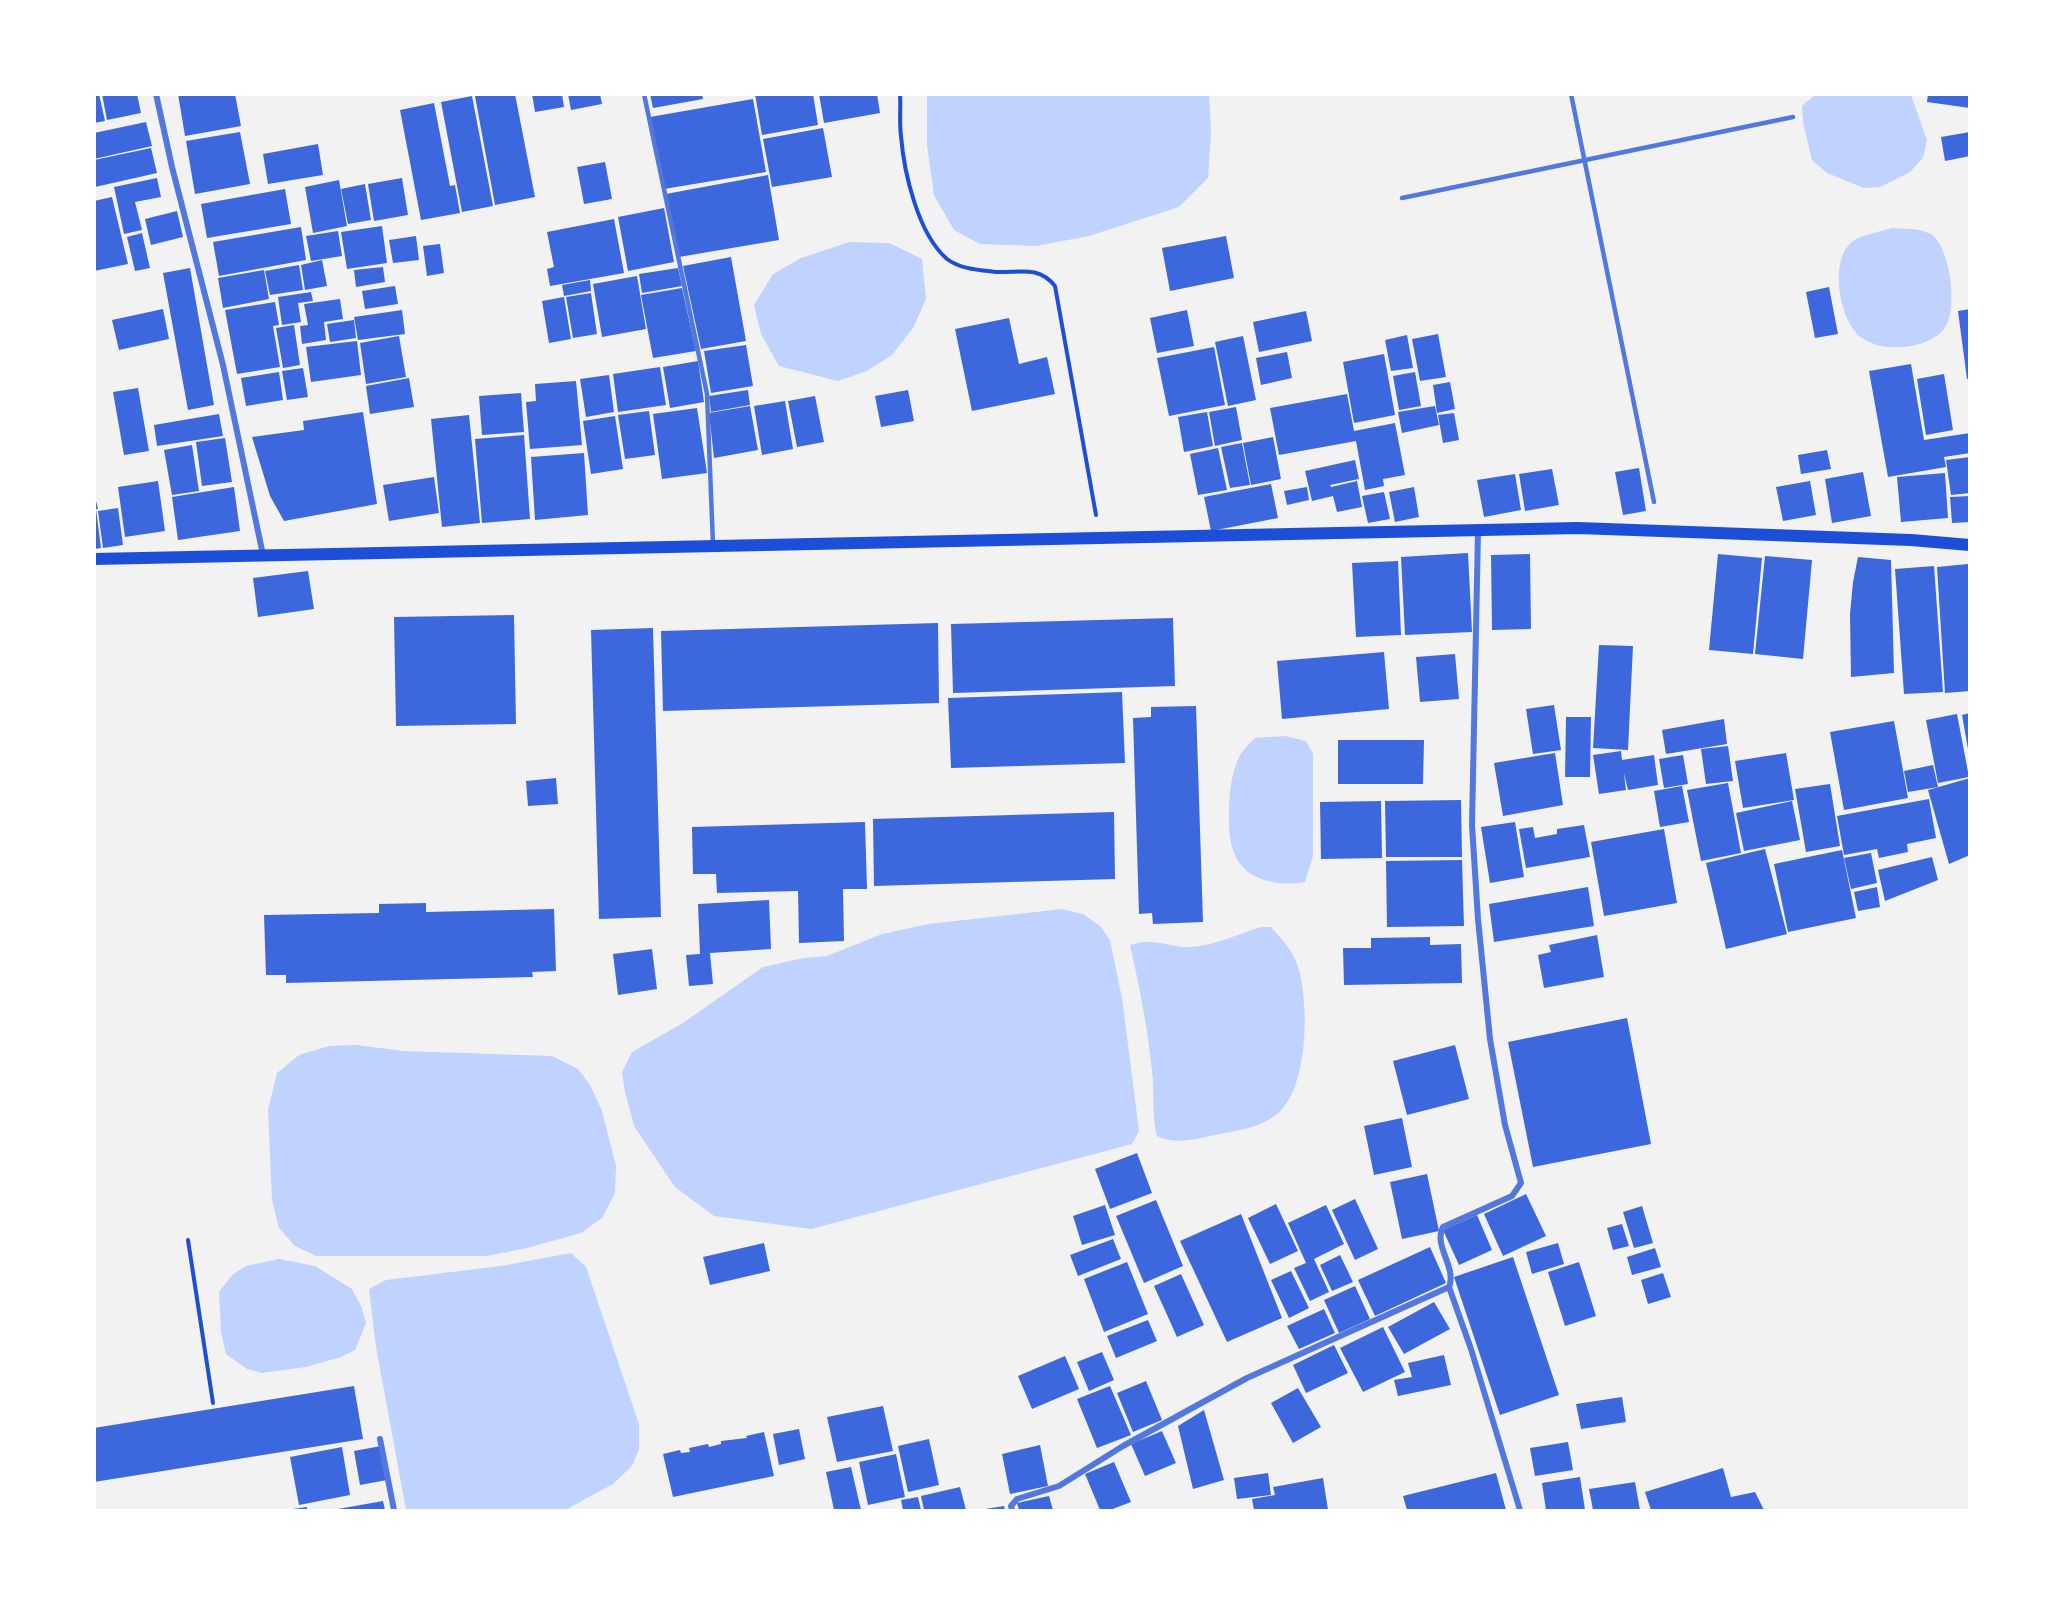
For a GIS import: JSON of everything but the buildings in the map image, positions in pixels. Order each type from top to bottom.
[{"type":"main road","points":[[94,559],[1578,528],[1911,540],[1970,545]]},
{"type":"street","points":[[156,94],[171,167],[223,365],[263,555]]},
{"type":"street","points":[[1478,531],[1472,825],[1478,919],[1490,1040],[1505,1125],[1521,1183],[1512,1196],[1443,1227],[1440,1232],[1442,1247],[1451,1274],[1449,1287],[1472,1349],[1520,1510]]},
{"type":"street","points":[[1011,1510],[1011,1506],[1017,1499],[1059,1486],[1123,1446],[1247,1378],[1449,1287]]},
{"type":"street","points":[[380,1439],[394,1510]]},
{"type":"lane","points":[[644,94],[707,394],[713,547]]},
{"type":"lane","points":[[1571,94],[1654,502]]},
{"type":"lane","points":[[1402,198],[1793,117]]},
{"type":"path","points":[[900,94],[901,136],[910,183],[921,222],[939,250],[949,260],[961,266],[988,271],[1039,273],[1047,277],[1055,286],[1100,539]]},
{"type":"path","points":[[189,1240],[213,1403]]},
{"type":"water","points":[[927,95],[1209,95],[1211,132],[1208,178],[1179,207],[1089,236],[1036,246],[980,244],[954,230],[934,195],[927,145]]},
{"type":"water","points":[[1815,95],[1911,95],[1927,140],[1923,158],[1910,172],[1880,187],[1864,188],[1827,173],[1812,160],[1803,122],[1802,106]]},
{"type":"water","points":[[1892,228],[1915,229],[1929,233],[1942,249],[1950,276],[1951,305],[1950,317],[1946,326],[1928,341],[1916,345],[1889,347],[1865,340],[1850,324],[1841,300],[1839,273],[1846,249],[1857,239]]},
{"type":"water","points":[[849,242],[889,243],[922,259],[926,299],[913,328],[892,355],[867,371],[838,381],[779,366],[761,334],[754,305],[773,274],[801,258]]},
{"type":"water","points":[[1285,736],[1306,741],[1313,754],[1313,856],[1305,882],[1273,882],[1250,873],[1236,858],[1230,838],[1229,798],[1234,769],[1240,755],[1255,738]]},
{"type":"water","points":[[1062,909],[1083,914],[1100,926],[1110,940],[1122,998],[1139,1131],[1132,1144],[811,1229],[714,1216],[675,1187],[634,1126],[622,1072],[632,1052],[683,1023],[763,967],[804,958],[827,956],[882,934],[929,924]]},
{"type":"water","points":[[1261,927],[1271,927],[1295,959],[1304,999],[1304,1044],[1301,1066],[1287,1103],[1276,1115],[1247,1128],[1186,1140],[1171,1140],[1157,1136],[1149,1047],[1130,945],[1146,942],[1181,947],[1199,946]]},
{"type":"water","points":[[356,1045],[404,1051],[552,1056],[578,1069],[590,1085],[602,1111],[616,1166],[615,1193],[602,1218],[581,1233],[487,1256],[316,1256],[295,1246],[279,1228],[272,1200],[268,1110],[277,1073],[299,1055],[329,1046]]},
{"type":"water","points":[[571,1253],[586,1267],[639,1424],[639,1449],[632,1466],[613,1484],[567,1509],[406,1510],[376,1347],[369,1289],[386,1280],[501,1266]]},
{"type":"water","points":[[279,1259],[315,1266],[352,1289],[362,1308],[366,1323],[355,1350],[341,1357],[306,1367],[262,1373],[247,1369],[226,1354],[221,1332],[219,1292],[232,1275],[246,1266]]}]
